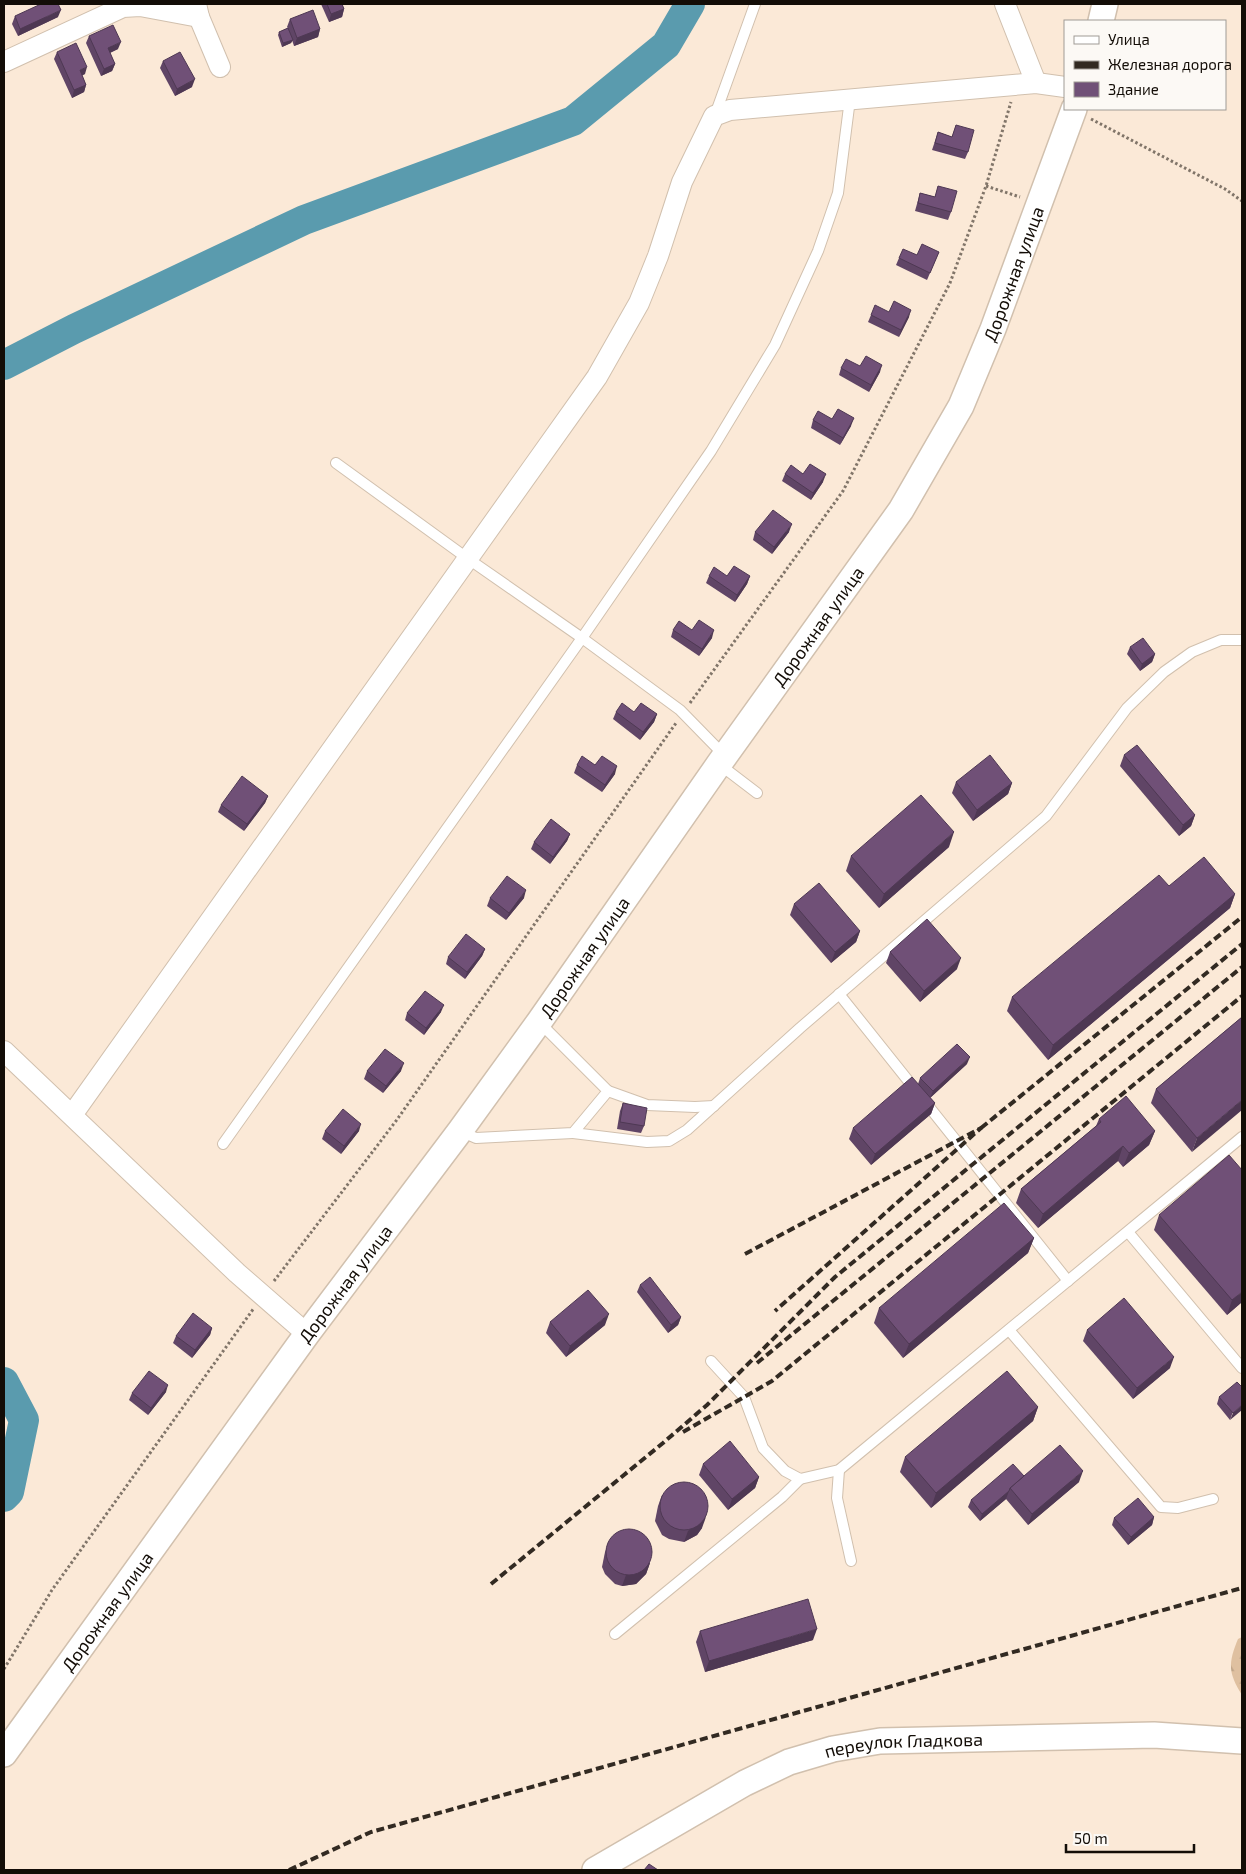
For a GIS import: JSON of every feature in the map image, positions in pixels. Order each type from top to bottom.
[{"type":"street","points":[[1004,4],[1036,83]]},
{"type":"street","points":[[1101,20],[1105,4]]},
{"type":"street","points":[[4,62],[107,8],[140,6],[197,10],[220,67]]},
{"type":"street","points":[[72,1115],[597,377],[639,303],[658,256],[682,182],[714,116],[730,110],[1036,83],[1064,98]]},
{"type":"street","name":"Дорожная улица","points":[[4,1754],[307,1334],[460,1131],[539,1022],[722,760],[901,510],[961,406],[993,330],[1068,110]]},
{"type":"street","points":[[4,1051],[236,1273],[307,1334]]},
{"type":"street","name":"переулок Гладкова","points":[[596,1870],[745,1783],[789,1762],[833,1749],[880,1741],[949,1739],[1154,1736],[1242,1741]]},
{"type":"lane","points":[[714,116],[756,4]]},
{"type":"lane","points":[[223,1144],[582,638],[711,451],[775,345],[818,251],[838,193],[850,99]]},
{"type":"lane","points":[[336,463],[582,638],[683,713],[722,760],[757,793]]},
{"type":"lane","points":[[460,1131],[476,1138],[573,1133],[647,1142],[669,1141],[687,1130],[839,994],[1046,816],[1127,708],[1164,672],[1192,652],[1213,643],[1221,640],[1242,640]]},
{"type":"lane","points":[[839,994],[1068,1281]]},
{"type":"lane","points":[[539,1022],[608,1091],[647,1105],[714,1106]]},
{"type":"lane","points":[[573,1133],[608,1091]]},
{"type":"lane","points":[[615,1634],[782,1497],[800,1479],[839,1470],[1242,1137]]},
{"type":"lane","points":[[1128,1232],[1242,1368]]},
{"type":"lane","points":[[1009,1330],[1161,1506],[1178,1508],[1213,1499]]},
{"type":"lane","points":[[711,1361],[744,1397],[763,1448],[785,1471],[800,1479]]},
{"type":"lane","points":[[839,1470],[837,1498],[851,1561]]},
{"type":"path","points":[[4,1669],[52,1590],[263,1296],[396,1120],[562,888],[683,713],[843,491],[950,283],[986,186],[1016,85]]},
{"type":"path","points":[[1085,110],[1225,189],[1242,201]]},
{"type":"path","points":[[986,186],[1024,199]]},
{"type":"green space","points":[[1242,1637],[1242,1695],[1232,1674],[1231,1661],[1238,1639]]},
{"type":"building","points":[[41,4],[58,4],[61,10],[20,29],[15,16]]},
{"type":"building","points":[[327,4],[342,4],[344,9],[331,14]]},
{"type":"building","points":[[313,10],[320,29],[297,38],[290,19]]},
{"type":"building","points":[[113,25],[121,42],[108,48],[115,64],[104,69],[89,36]]},
{"type":"building","points":[[288,28],[293,40],[283,43],[279,32]]},
{"type":"building","points":[[76,43],[87,67],[80,70],[86,85],[74,90],[57,52]]},
{"type":"building","points":[[180,52],[195,79],[177,89],[163,61]]},
{"type":"building","points":[[956,125],[974,130],[968,152],[935,143],[938,132],[952,137]]},
{"type":"building","points":[[938,186],[957,191],[951,212],[918,203],[920,193],[935,197]]},
{"type":"building","points":[[922,244],[939,252],[930,273],[899,258],[903,249],[917,255]]},
{"type":"building","points":[[894,301],[911,310],[901,330],[871,315],[875,305],[889,312]]},
{"type":"building","points":[[866,356],[882,365],[871,385],[841,368],[846,359],[860,366]]},
{"type":"building","points":[[838,409],[854,418],[843,438],[813,420],[818,411],[832,419]]},
{"type":"building","points":[[810,464],[826,474],[813,493],[785,474],[791,465],[803,474]]},
{"type":"building","points":[[773,510],[792,524],[774,547],[755,532]]},
{"type":"building","points":[[734,566],[750,576],[737,595],[709,576],[714,567],[727,576]]},
{"type":"building","points":[[699,620],[714,630],[702,649],[673,630],[679,621],[692,630]]},
{"type":"building","points":[[1143,638],[1155,654],[1142,664],[1130,647]]},
{"type":"building","points":[[622,703],[634,712],[641,703],[657,714],[643,732],[616,712]]},
{"type":"building","points":[[1137,745],[1195,815],[1183,825],[1124,755]]},
{"type":"building","points":[[990,755],[1012,783],[977,810],[956,782]]},
{"type":"building","points":[[582,756],[595,765],[602,756],[617,766],[605,785],[577,765]]},
{"type":"building","points":[[242,776],[268,796],[247,824],[221,805]]},
{"type":"building","points":[[921,795],[954,832],[884,894],[851,856]]},
{"type":"building","points":[[551,819],[570,834],[553,857],[534,842]]},
{"type":"building","points":[[1204,857],[1235,894],[1053,1045],[1012,997],[1159,875],[1169,886]]},
{"type":"building","points":[[507,876],[526,890],[509,913],[490,898]]},
{"type":"building","points":[[819,883],[860,931],[835,952],[794,904]]},
{"type":"building","points":[[927,919],[961,958],[924,991],[890,952]]},
{"type":"building","points":[[466,934],[485,949],[467,972],[448,957]]},
{"type":"building","points":[[425,991],[444,1005],[426,1028],[407,1013]]},
{"type":"building","points":[[1242,1017],[1242,1100],[1197,1138],[1156,1089]]},
{"type":"building","points":[[957,1044],[970,1057],[933,1091],[920,1078]]},
{"type":"building","points":[[385,1049],[404,1063],[386,1086],[367,1071]]},
{"type":"building","points":[[912,1077],[935,1103],[875,1154],[853,1128]]},
{"type":"building","points":[[1126,1096],[1155,1131],[1129,1153],[1123,1146],[1043,1214],[1021,1189],[1101,1122],[1099,1119]]},
{"type":"building","points":[[623,1103],[647,1108],[644,1126],[620,1122]]},
{"type":"building","points":[[343,1109],[361,1124],[344,1146],[325,1131]]},
{"type":"building","points":[[1229,1155],[1242,1170],[1242,1292],[1232,1300],[1159,1215]]},
{"type":"building","points":[[1004,1203],[1034,1238],[909,1344],[879,1308]]},
{"type":"building","points":[[650,1277],[681,1317],[671,1325],[640,1285]]},
{"type":"building","points":[[588,1290],[609,1314],[570,1346],[550,1322]]},
{"type":"building","points":[[1124,1298],[1174,1357],[1137,1388],[1087,1330]]},
{"type":"building","points":[[193,1313],[212,1328],[195,1350],[176,1336]]},
{"type":"building","points":[[149,1371],[168,1385],[151,1408],[132,1393]]},
{"type":"building","points":[[1007,1371],[1038,1407],[936,1493],[905,1457]]},
{"type":"building","points":[[1237,1382],[1242,1387],[1242,1405],[1233,1413],[1219,1397]]},
{"type":"building","points":[[730,1441],[759,1477],[732,1499],[703,1464]]},
{"type":"building","points":[[1060,1445],[1083,1471],[1032,1514],[1010,1488]]},
{"type":"building","points":[[1013,1464],[1024,1476],[982,1514],[971,1500]]},
{"type":"building","points":[[679,1482],[689,1482],[701,1489],[708,1501],[708,1511],[701,1523],[689,1530],[679,1530],[671,1526],[664,1519],[660,1511],[660,1501],[664,1493],[671,1486]]},
{"type":"building","points":[[1138,1498],[1154,1517],[1131,1537],[1114,1518]]},
{"type":"building","points":[[629,1529],[642,1533],[648,1539],[652,1552],[648,1565],[642,1571],[629,1575],[616,1571],[610,1565],[606,1552],[610,1539],[616,1533]]},
{"type":"building","points":[[808,1599],[817,1629],[709,1661],[700,1631]]},
{"type":"building","points":[[649,1864],[658,1870],[644,1870]]},
{"type":"waterway","points":[[4,365],[74,329],[304,220],[573,121],[666,45],[690,4]]},
{"type":"waterway","points":[[4,1382],[24,1420],[9,1492],[4,1497]]},
{"type":"railway","points":[[981,1128],[1242,917]]},
{"type":"railway","points":[[491,1584],[707,1405],[835,1277],[1242,944]]},
{"type":"railway","points":[[757,1363],[1242,967]]},
{"type":"railway","points":[[683,1432],[772,1381],[1242,996]]},
{"type":"railway","points":[[745,1254],[981,1128],[775,1311]]},
{"type":"railway","points":[[289,1870],[371,1832],[1242,1588]]}]
